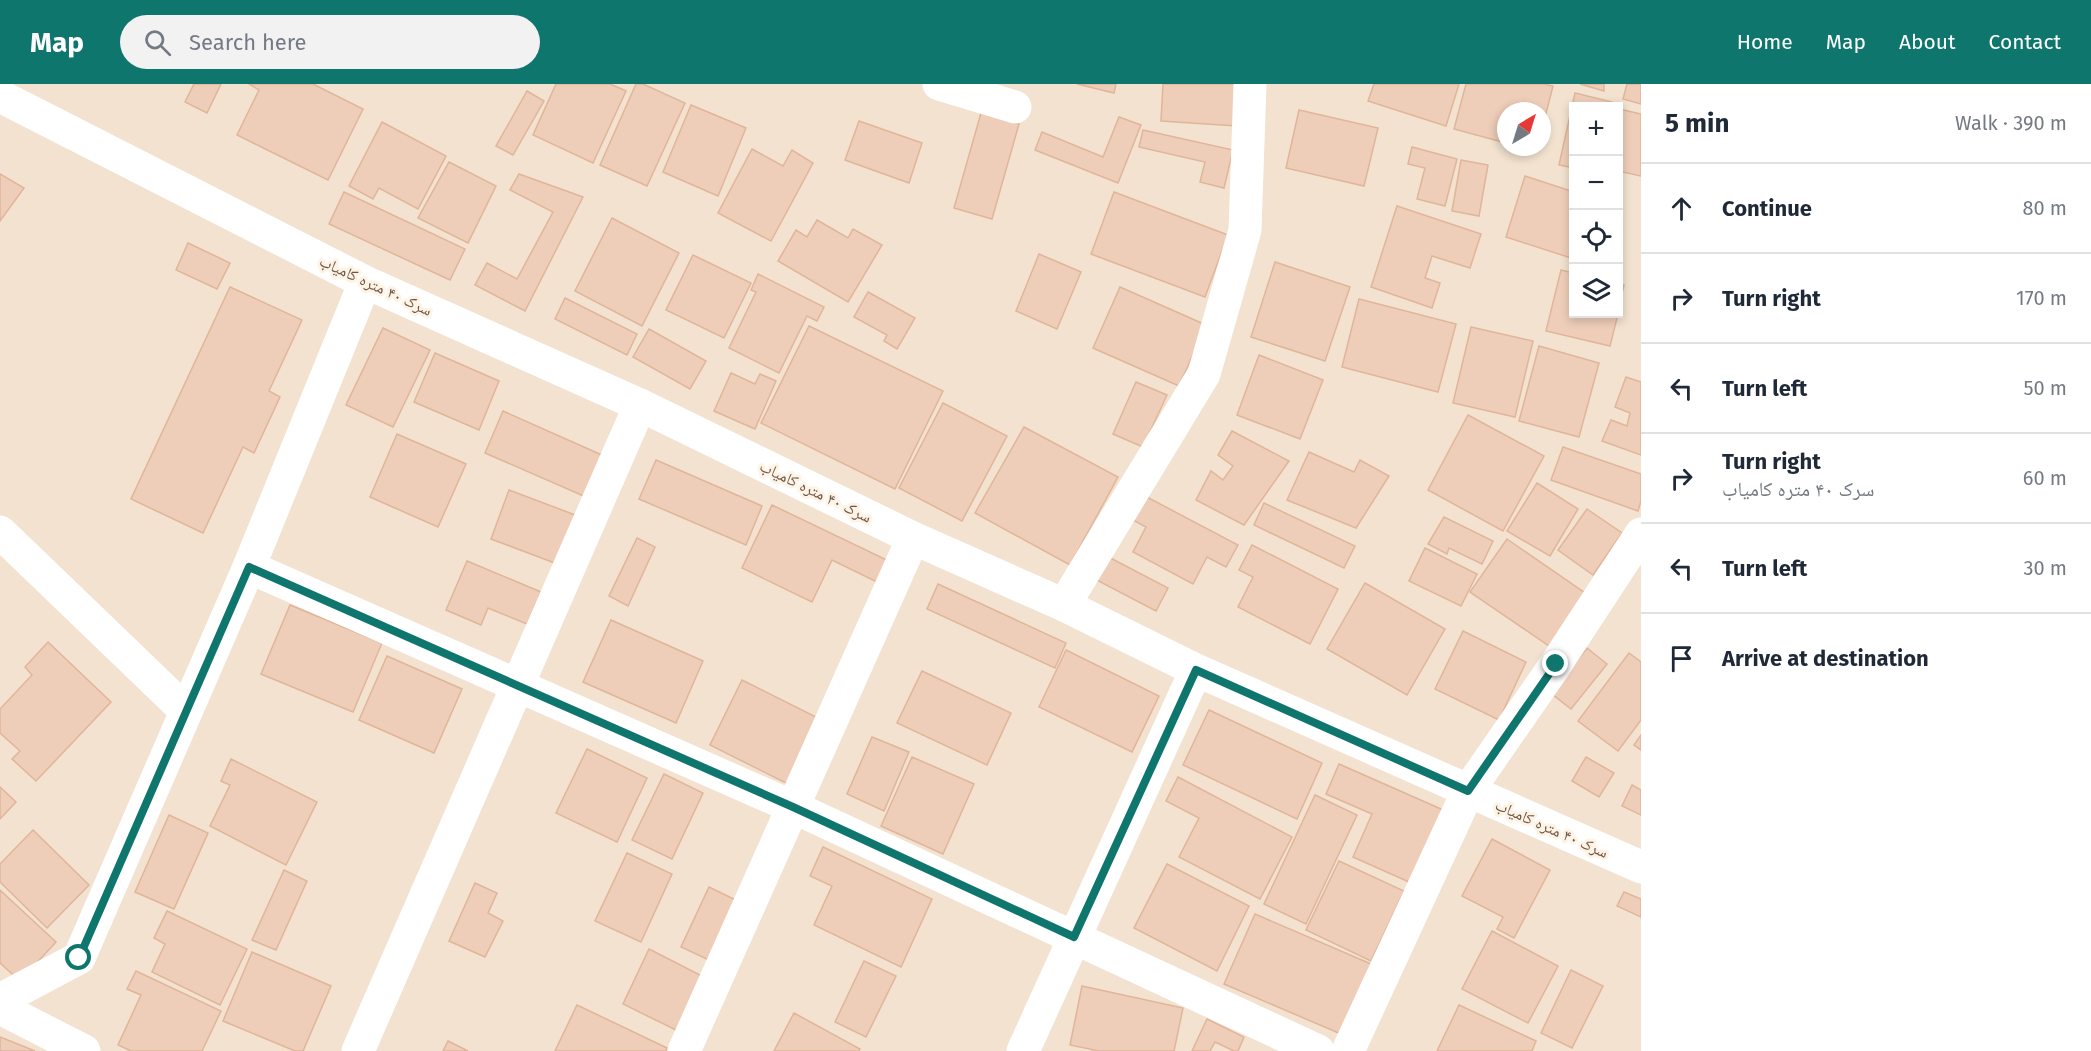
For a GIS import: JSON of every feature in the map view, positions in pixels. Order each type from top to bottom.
[{"type":"street","points":[[939,84],[1015,107]]},
{"type":"street","points":[[1064,605],[1204,374],[1245,230],[1250,84]]},
{"type":"street","name":"سرک ۴۰ متره کامیاب","points":[[4,92],[365,282],[640,405],[913,538],[1064,605],[1196,670],[1641,867]]},
{"type":"street","points":[[0,1000],[79,958],[249,567],[365,282]]},
{"type":"street","points":[[358,1051],[640,405]]},
{"type":"street","points":[[0,532],[186,711]]},
{"type":"street","points":[[1348,1051],[1468,791],[1556,664],[1641,534]]},
{"type":"street","points":[[684,1051],[913,538]]},
{"type":"street","points":[[249,567],[793,807],[1318,1051]]},
{"type":"street","points":[[1023,1051],[1196,670]]},
{"type":"street","points":[[0,1008],[84,1051]]},
{"type":"shaded area","points":[[0,84],[1641,84],[1641,1051],[0,1051]]},
{"type":"building","points":[[194,84],[221,84],[207,113],[185,102]]},
{"type":"building","points":[[249,84],[313,84],[363,109],[328,180],[237,135],[259,90]]},
{"type":"building","points":[[556,84],[610,84],[626,91],[593,163],[533,135]]},
{"type":"building","points":[[636,84],[643,84],[685,103],[647,186],[600,165]]},
{"type":"building","points":[[1077,84],[1116,84],[1114,93]]},
{"type":"building","points":[[1163,84],[1240,84],[1237,126],[1161,121]]},
{"type":"building","points":[[1374,84],[1459,84],[1446,126],[1368,101]]},
{"type":"building","points":[[1466,84],[1553,86],[1549,102],[1497,102],[1497,141],[1454,129]]},
{"type":"building","points":[[1580,84],[1604,84],[1604,91]]},
{"type":"building","points":[[1627,84],[1641,84],[1641,104],[1623,99]]},
{"type":"building","points":[[527,91],[544,101],[513,155],[496,146]]},
{"type":"building","points":[[1575,93],[1612,102],[1573,102]]},
{"type":"building","points":[[691,105],[746,128],[718,196],[663,172]]},
{"type":"building","points":[[1299,110],[1378,128],[1364,186],[1286,168]]},
{"type":"building","points":[[1623,110],[1641,114],[1641,176],[1623,172]]},
{"type":"building","points":[[981,113],[1019,124],[992,219],[954,208]]},
{"type":"building","points":[[1119,117],[1141,125],[1118,183],[1035,150],[1042,132],[1103,157]]},
{"type":"building","points":[[1569,120],[1569,167],[1559,165]]},
{"type":"building","points":[[859,121],[922,143],[909,183],[845,160]]},
{"type":"building","points":[[382,122],[446,156],[418,209],[379,188],[373,199],[349,186]]},
{"type":"building","points":[[1143,130],[1233,150],[1224,188],[1200,182],[1205,162],[1139,147]]},
{"type":"building","points":[[1412,147],[1457,159],[1445,206],[1417,199],[1425,168],[1408,164]]},
{"type":"building","points":[[752,149],[783,166],[792,150],[813,163],[771,241],[718,213]]},
{"type":"building","points":[[1461,160],[1488,165],[1479,216],[1452,211]]},
{"type":"building","points":[[449,162],[496,186],[468,243],[418,218]]},
{"type":"building","points":[[0,174],[24,188],[0,221]]},
{"type":"building","points":[[519,174],[583,197],[525,311],[475,285],[487,263],[517,279],[553,212],[510,190]]},
{"type":"building","points":[[1525,176],[1569,190],[1569,257],[1506,237]]},
{"type":"building","points":[[344,192],[465,249],[450,280],[329,224]]},
{"type":"building","points":[[1114,192],[1228,235],[1205,297],[1091,254]]},
{"type":"building","points":[[1397,206],[1481,234],[1470,268],[1432,256],[1425,278],[1440,283],[1432,308],[1371,287]]},
{"type":"building","points":[[612,218],[679,253],[642,326],[575,291]]},
{"type":"building","points":[[817,220],[848,238],[853,229],[882,245],[848,302],[778,261],[796,230],[807,237]]},
{"type":"building","points":[[188,243],[230,263],[217,289],[176,270]]},
{"type":"building","points":[[1039,254],[1081,272],[1057,329],[1016,311]]},
{"type":"building","points":[[693,255],[751,283],[724,338],[666,310]]},
{"type":"building","points":[[1275,262],[1350,287],[1325,361],[1251,337]]},
{"type":"building","points":[[1561,270],[1569,272],[1569,318],[1617,318],[1610,346],[1546,331]]},
{"type":"building","points":[[758,274],[824,307],[817,321],[807,316],[779,373],[729,348],[756,292],[751,290]]},
{"type":"building","points":[[230,287],[302,320],[269,391],[280,397],[254,453],[243,447],[203,533],[131,499]]},
{"type":"building","points":[[1120,287],[1206,325],[1179,386],[1093,348]]},
{"type":"building","points":[[868,292],[915,318],[897,349],[884,341],[887,335],[854,317]]},
{"type":"building","points":[[565,298],[637,334],[627,355],[555,319]]},
{"type":"building","points":[[1359,299],[1456,324],[1438,392],[1342,367]]},
{"type":"building","points":[[809,326],[943,391],[895,489],[761,423]]},
{"type":"building","points":[[1471,327],[1533,341],[1515,417],[1453,403]]},
{"type":"building","points":[[383,328],[430,350],[393,427],[346,405]]},
{"type":"building","points":[[649,329],[706,361],[690,389],[633,357]]},
{"type":"building","points":[[1539,346],[1599,363],[1579,437],[1519,421]]},
{"type":"building","points":[[435,353],[499,381],[479,430],[414,402]]},
{"type":"building","points":[[1259,355],[1323,380],[1300,439],[1237,415]]},
{"type":"building","points":[[731,373],[755,384],[760,374],[776,381],[755,429],[714,411]]},
{"type":"building","points":[[1626,377],[1641,382],[1641,455],[1602,441],[1611,420],[1627,426],[1630,413],[1615,407]]},
{"type":"building","points":[[1136,382],[1167,395],[1143,447],[1113,434]]},
{"type":"building","points":[[943,403],[1007,436],[962,521],[899,488]]},
{"type":"building","points":[[503,411],[613,460],[595,501],[485,453]]},
{"type":"building","points":[[1468,415],[1544,456],[1503,531],[1428,490]]},
{"type":"building","points":[[1024,427],[1118,477],[1070,565],[975,513]]},
{"type":"building","points":[[1232,431],[1289,461],[1244,525],[1196,500],[1211,471],[1223,480],[1233,466],[1218,455]]},
{"type":"building","points":[[397,434],[466,464],[438,527],[370,497]]},
{"type":"building","points":[[1563,447],[1641,474],[1641,501],[1638,511],[1551,480]]},
{"type":"building","points":[[1309,452],[1354,472],[1360,460],[1389,476],[1356,528],[1287,500]]},
{"type":"building","points":[[656,460],[762,506],[746,545],[639,499]]},
{"type":"building","points":[[1537,483],[1578,509],[1550,556],[1507,531]]},
{"type":"building","points":[[509,490],[578,516],[560,565],[491,539]]},
{"type":"building","points":[[1143,495],[1238,545],[1226,567],[1207,557],[1193,584],[1133,552],[1146,527],[1131,519]]},
{"type":"building","points":[[1264,503],[1355,546],[1344,568],[1254,525]]},
{"type":"building","points":[[772,505],[889,561],[879,583],[832,560],[812,602],[742,568]]},
{"type":"building","points":[[1587,509],[1622,533],[1593,575],[1558,550]]},
{"type":"building","points":[[1444,517],[1493,541],[1482,564],[1449,548],[1447,554],[1428,544]]},
{"type":"building","points":[[637,538],[655,547],[628,606],[609,596]]},
{"type":"building","points":[[1507,539],[1588,595],[1552,648],[1470,592]]},
{"type":"building","points":[[1252,545],[1338,589],[1310,644],[1238,607],[1253,577],[1239,570]]},
{"type":"building","points":[[1425,548],[1477,574],[1461,606],[1409,581]]},
{"type":"building","points":[[1099,552],[1168,588],[1156,611],[1087,575]]},
{"type":"building","points":[[467,561],[541,592],[527,624],[488,608],[481,625],[446,610]]},
{"type":"building","points":[[1365,583],[1445,629],[1407,695],[1327,649]]},
{"type":"building","points":[[938,584],[1066,643],[1055,668],[927,609]]},
{"type":"building","points":[[290,605],[382,643],[353,712],[261,674]]},
{"type":"building","points":[[611,620],[703,661],[676,723],[583,682]]},
{"type":"building","points":[[1463,631],[1526,662],[1499,720],[1435,689]]},
{"type":"building","points":[[48,642],[111,702],[36,781],[12,759],[20,751],[0,733],[0,709],[32,675],[25,667]]},
{"type":"building","points":[[1587,648],[1607,664],[1571,709],[1552,694]]},
{"type":"building","points":[[1066,650],[1159,696],[1132,752],[1039,707]]},
{"type":"building","points":[[1629,653],[1641,662],[1641,720],[1618,751],[1578,721]]},
{"type":"building","points":[[387,656],[462,689],[434,753],[359,720]]},
{"type":"building","points":[[922,671],[1011,713],[987,765],[897,723]]},
{"type":"building","points":[[742,680],[826,722],[794,787],[710,745]]},
{"type":"building","points":[[1209,710],[1322,763],[1297,819],[1183,765]]},
{"type":"building","points":[[1641,735],[1641,750],[1634,745]]},
{"type":"building","points":[[872,737],[909,752],[884,811],[847,794]]},
{"type":"building","points":[[587,749],[647,778],[617,842],[556,813]]},
{"type":"building","points":[[912,757],[974,784],[943,854],[881,826]]},
{"type":"building","points":[[1586,757],[1614,773],[1599,797],[1572,781]]},
{"type":"building","points":[[231,759],[317,802],[286,865],[210,826],[230,785],[221,781]]},
{"type":"building","points":[[1339,764],[1450,813],[1418,886],[1353,857],[1372,814],[1326,794]]},
{"type":"building","points":[[664,774],[703,793],[672,859],[632,840]]},
{"type":"building","points":[[1178,777],[1292,837],[1260,899],[1179,857],[1199,818],[1166,801]]},
{"type":"building","points":[[1632,785],[1641,790],[1641,815],[1622,806]]},
{"type":"building","points":[[0,787],[16,802],[0,819]]},
{"type":"building","points":[[1315,795],[1357,815],[1306,924],[1264,904]]},
{"type":"building","points":[[169,815],[208,833],[174,909],[135,892]]},
{"type":"building","points":[[33,830],[89,885],[47,928],[0,882],[0,864]]},
{"type":"building","points":[[1492,839],[1550,870],[1514,938],[1497,929],[1503,917],[1462,896]]},
{"type":"building","points":[[823,847],[932,899],[901,967],[814,925],[832,886],[810,876]]},
{"type":"building","points":[[627,853],[672,874],[641,942],[595,921]]},
{"type":"building","points":[[1339,861],[1404,891],[1371,961],[1306,930]]},
{"type":"building","points":[[1167,864],[1249,906],[1217,971],[1134,928]]},
{"type":"building","points":[[284,870],[307,881],[276,950],[252,940]]},
{"type":"building","points":[[475,883],[497,893],[488,913],[503,921],[485,957],[449,941]]},
{"type":"building","points":[[709,887],[740,902],[711,961],[681,947]]},
{"type":"building","points":[[0,890],[56,942],[20,981],[0,963]]},
{"type":"building","points":[[1624,892],[1641,899],[1641,917],[1617,906]]},
{"type":"building","points":[[167,911],[247,949],[220,1005],[152,972],[165,944],[154,938]]},
{"type":"building","points":[[1255,914],[1371,964],[1341,1034],[1224,984]]},
{"type":"building","points":[[1492,931],[1558,966],[1528,1023],[1462,989]]},
{"type":"building","points":[[649,949],[704,977],[678,1031],[623,1004]]},
{"type":"building","points":[[252,952],[331,986],[303,1051],[295,1051],[223,1021]]},
{"type":"building","points":[[864,961],[896,976],[866,1037],[835,1022]]},
{"type":"building","points":[[1571,970],[1603,986],[1572,1048],[1541,1033]]},
{"type":"building","points":[[136,971],[221,1011],[202,1051],[131,1051],[118,1045],[141,995],[127,989]]},
{"type":"building","points":[[1082,986],[1183,1008],[1174,1051],[1099,1051],[1070,1045]]},
{"type":"building","points":[[577,1005],[667,1048],[666,1051],[555,1051]]},
{"type":"building","points":[[1459,1005],[1536,1041],[1532,1051],[1437,1051]]},
{"type":"building","points":[[794,1013],[860,1049],[859,1051],[774,1051]]},
{"type":"building","points":[[1207,1019],[1244,1037],[1238,1051],[1215,1042],[1210,1051],[1192,1051]]},
{"type":"building","points":[[0,1037],[35,1051],[0,1051]]},
{"type":"building","points":[[448,1041],[468,1051],[443,1051]]},
{"type":"route","points":[[79,958],[249,567],[793,807],[1074,937],[1196,670],[1468,791],[1556,664]]}]
